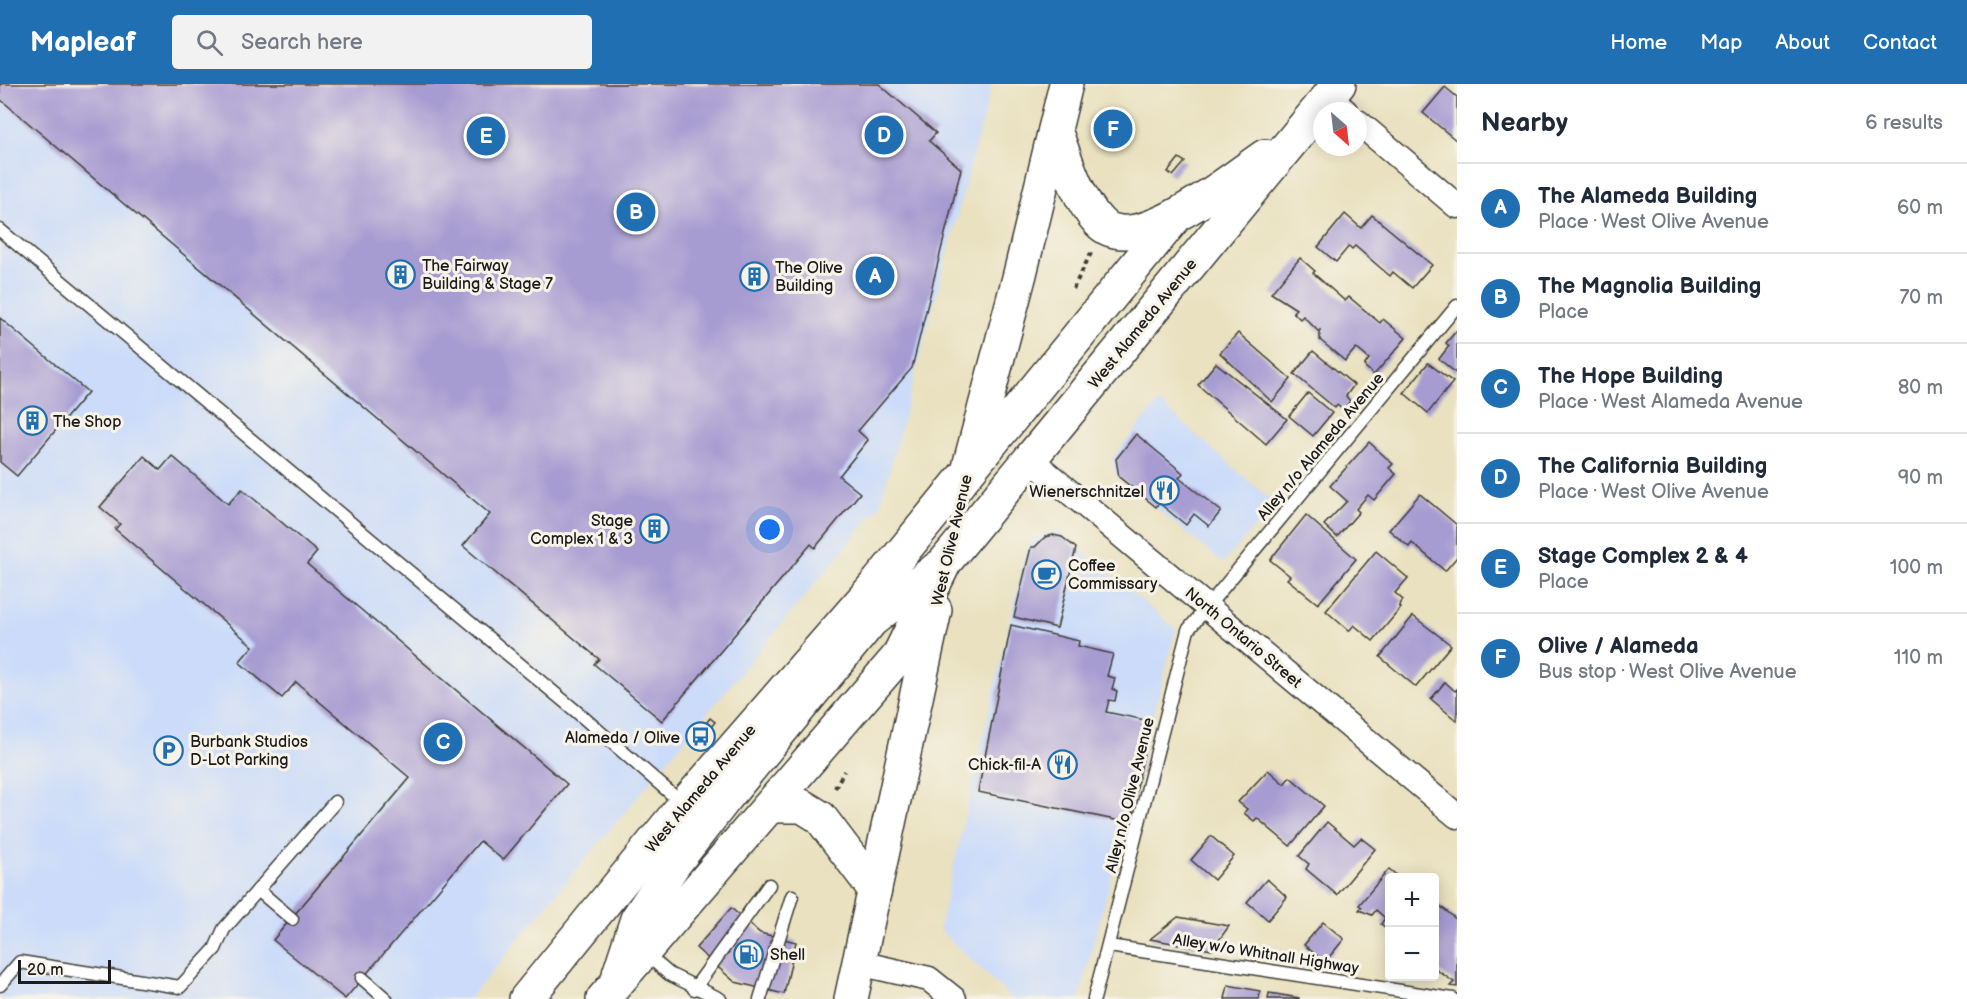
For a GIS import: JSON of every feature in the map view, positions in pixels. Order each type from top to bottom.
[{"type":"main road","name":"West Olive Avenue","points":[[851,999],[945,562],[1066,84]]},
{"type":"main road","name":"West Alameda Avenue","points":[[609,992],[637,919],[674,864],[871,621],[945,562],[1293,137],[1337,97]]},
{"type":"main road","points":[[1055,130],[1087,204],[1112,231],[1136,232],[1176,216],[1293,137]]},
{"type":"main road","name":"West Alameda Avenue","points":[[526,999],[684,805],[879,581],[1176,216]]},
{"type":"main road","points":[[879,581],[945,562]]},
{"type":"main road","name":"West Alameda Avenue","points":[[609,992],[772,806],[898,657],[945,562]]},
{"type":"main road","points":[[772,806],[802,806],[820,817],[875,891]]},
{"type":"street","points":[[1367,130],[1457,206]]},
{"type":"street","name":"North Ontario Street","points":[[1030,459],[1457,816]]},
{"type":"street","points":[[859,963],[929,979],[954,999]]},
{"type":"lane","points":[[1,234],[577,711],[684,805]]},
{"type":"lane","name":"Alley n/o Alameda Avenue","points":[[1208,606],[1457,306]]},
{"type":"lane","name":"Alley n/o Olive Avenue","points":[[1094,999],[1188,630],[1208,606]]},
{"type":"lane","points":[[0,985],[20,962],[180,987],[215,949],[224,928],[335,802]]},
{"type":"lane","points":[[694,989],[769,885]]},
{"type":"lane","points":[[258,890],[292,919]]},
{"type":"lane","points":[[759,999],[792,897]]},
{"type":"lane","name":"Alley w/o Whitnall Highway","points":[[1108,946],[1453,999]]},
{"type":"lane","points":[[644,952],[669,974],[694,989],[720,999]]},
{"type":"lane","points":[[362,978],[386,999]]},
{"type":"path","points":[[1068,297],[1093,249]]},
{"type":"shaded area","points":[[0,84],[992,84],[880,506],[469,999],[0,999]]},
{"type":"shaded area","points":[[1159,402],[1275,504],[1223,563],[1115,474],[1112,458]]},
{"type":"shaded area","points":[[1059,532],[1176,629],[1079,999],[1012,999],[939,929],[1028,544],[1045,533]]},
{"type":"building","points":[[0,84],[879,84],[936,133],[929,141],[961,169],[912,368],[858,431],[868,440],[839,476],[860,493],[815,548],[811,544],[662,721],[594,664],[599,659],[463,546],[490,514],[0,99]]},
{"type":"building","points":[[1445,87],[1457,97],[1457,141],[1423,113]]},
{"type":"building","points":[[1179,158],[1185,162],[1173,176],[1168,172]]},
{"type":"building","points":[[1345,214],[1361,228],[1372,215],[1432,265],[1412,288],[1393,272],[1390,276],[1355,246],[1352,249],[1349,246],[1336,262],[1318,247]]},
{"type":"building","points":[[1300,258],[1315,271],[1313,273],[1345,301],[1349,297],[1380,323],[1383,319],[1406,338],[1374,375],[1364,366],[1369,359],[1356,348],[1345,361],[1320,340],[1320,330],[1318,331],[1303,316],[1300,319],[1293,312],[1296,309],[1271,293]]},
{"type":"building","name":"The Shop","points":[[0,318],[88,392],[17,476],[0,462]]},
{"type":"building","points":[[1457,330],[1457,374],[1439,359],[1449,346],[1446,343]]},
{"type":"building","points":[[1238,333],[1291,379],[1272,402],[1220,353]]},
{"type":"building","points":[[1313,351],[1354,385],[1346,396],[1350,401],[1343,410],[1337,405],[1335,408],[1294,374]]},
{"type":"building","points":[[1216,363],[1287,419],[1266,444],[1198,385]]},
{"type":"building","points":[[1428,363],[1453,382],[1428,413],[1404,393]]},
{"type":"building","points":[[1308,393],[1332,413],[1313,436],[1289,416]]},
{"type":"building","name":"Wienerschnitzel","points":[[1136,434],[1183,473],[1179,478],[1221,511],[1209,526],[1194,514],[1186,525],[1159,503],[1156,507],[1119,477],[1116,459]]},
{"type":"building","points":[[1369,442],[1393,464],[1389,468],[1396,474],[1374,500],[1368,495],[1356,509],[1359,512],[1337,537],[1324,525],[1347,501],[1330,486]]},
{"type":"building","points":[[144,456],[160,470],[172,456],[228,504],[242,489],[317,552],[307,564],[567,784],[503,860],[480,841],[345,999],[273,940],[410,778],[296,682],[282,698],[239,662],[253,646],[115,529],[120,524],[100,507]]},
{"type":"building","points":[[1420,494],[1457,525],[1457,557],[1445,571],[1412,543],[1409,547],[1389,530]]},
{"type":"building","points":[[1306,515],[1356,559],[1318,604],[1287,579],[1290,576],[1270,560]]},
{"type":"building","name":"Coffee Commissary","points":[[1053,535],[1062,537],[1076,548],[1057,628],[1014,617],[1031,547],[1035,547],[1045,537]]},
{"type":"building","points":[[1376,551],[1408,578],[1395,593],[1403,600],[1399,606],[1401,608],[1373,641],[1354,625],[1349,631],[1326,611]]},
{"type":"building","points":[[1413,616],[1451,645],[1416,687],[1380,657]]},
{"type":"building","points":[[1011,625],[1079,641],[1078,646],[1113,654],[1107,676],[1115,678],[1112,689],[1117,691],[1115,701],[1109,700],[1106,712],[1150,721],[1130,823],[978,792]]},
{"type":"building","points":[[1445,682],[1455,691],[1457,689],[1457,721],[1431,699]]},
{"type":"building","points":[[710,718],[715,722],[705,735],[700,731]]},
{"type":"building","points":[[1268,770],[1284,784],[1290,777],[1324,806],[1290,846],[1257,818],[1254,821],[1244,813],[1247,809],[1238,802]]},
{"type":"building","points":[[1327,822],[1354,845],[1361,838],[1375,849],[1337,895],[1306,869],[1309,864],[1299,856]]},
{"type":"building","points":[[1211,836],[1234,856],[1214,880],[1191,860]]},
{"type":"building","points":[[1385,874],[1385,918],[1376,910],[1372,915],[1359,910],[1362,907],[1359,905]]},
{"type":"building","points":[[1267,879],[1287,897],[1268,920],[1247,902]]},
{"type":"building","points":[[1439,905],[1457,920],[1457,987],[1450,986],[1454,982],[1439,972]]},
{"type":"building","points":[[731,908],[760,933],[796,942],[784,994],[735,982],[696,948]]},
{"type":"building","points":[[1178,917],[1229,926],[1212,950],[1150,939]]},
{"type":"building","points":[[1323,922],[1344,939],[1325,962],[1304,945]]},
{"type":"building","points":[[1228,985],[1260,991],[1259,999],[1225,999]]},
{"type":"building","points":[[1269,993],[1299,998],[1299,999],[1268,999]]},
{"type":"place","name":"Olive / Alameda","points":[[1113,129]]},
{"type":"place","name":"The California Building","points":[[884,135]]},
{"type":"place","name":"Stage Complex 2 & 4","points":[[486,136]]},
{"type":"place","name":"The Magnolia Building","points":[[636,212]]},
{"type":"place","name":"The Fairway Building & Stage 7","points":[[401,274]]},
{"type":"place","name":"The Olive Building","points":[[754,276]]},
{"type":"place","name":"The Alameda Building","points":[[875,276]]},
{"type":"place","name":"The Shop","points":[[32,421]]},
{"type":"place","name":"Wienerschnitzel","points":[[1165,491]]},
{"type":"place","name":"Stage Complex 1 & 3","points":[[654,529]]},
{"type":"place","name":"Coffee Commissary","points":[[1047,574]]},
{"type":"place","name":"Alameda / Olive","points":[[701,737]]},
{"type":"place","name":"The Hope Building","points":[[443,742]]},
{"type":"place","name":"Burbank Studios D-Lot Parking","points":[[169,750]]},
{"type":"place","name":"Chick-fil-A","points":[[1062,764]]},
{"type":"place","name":"Shell","points":[[749,954]]}]
